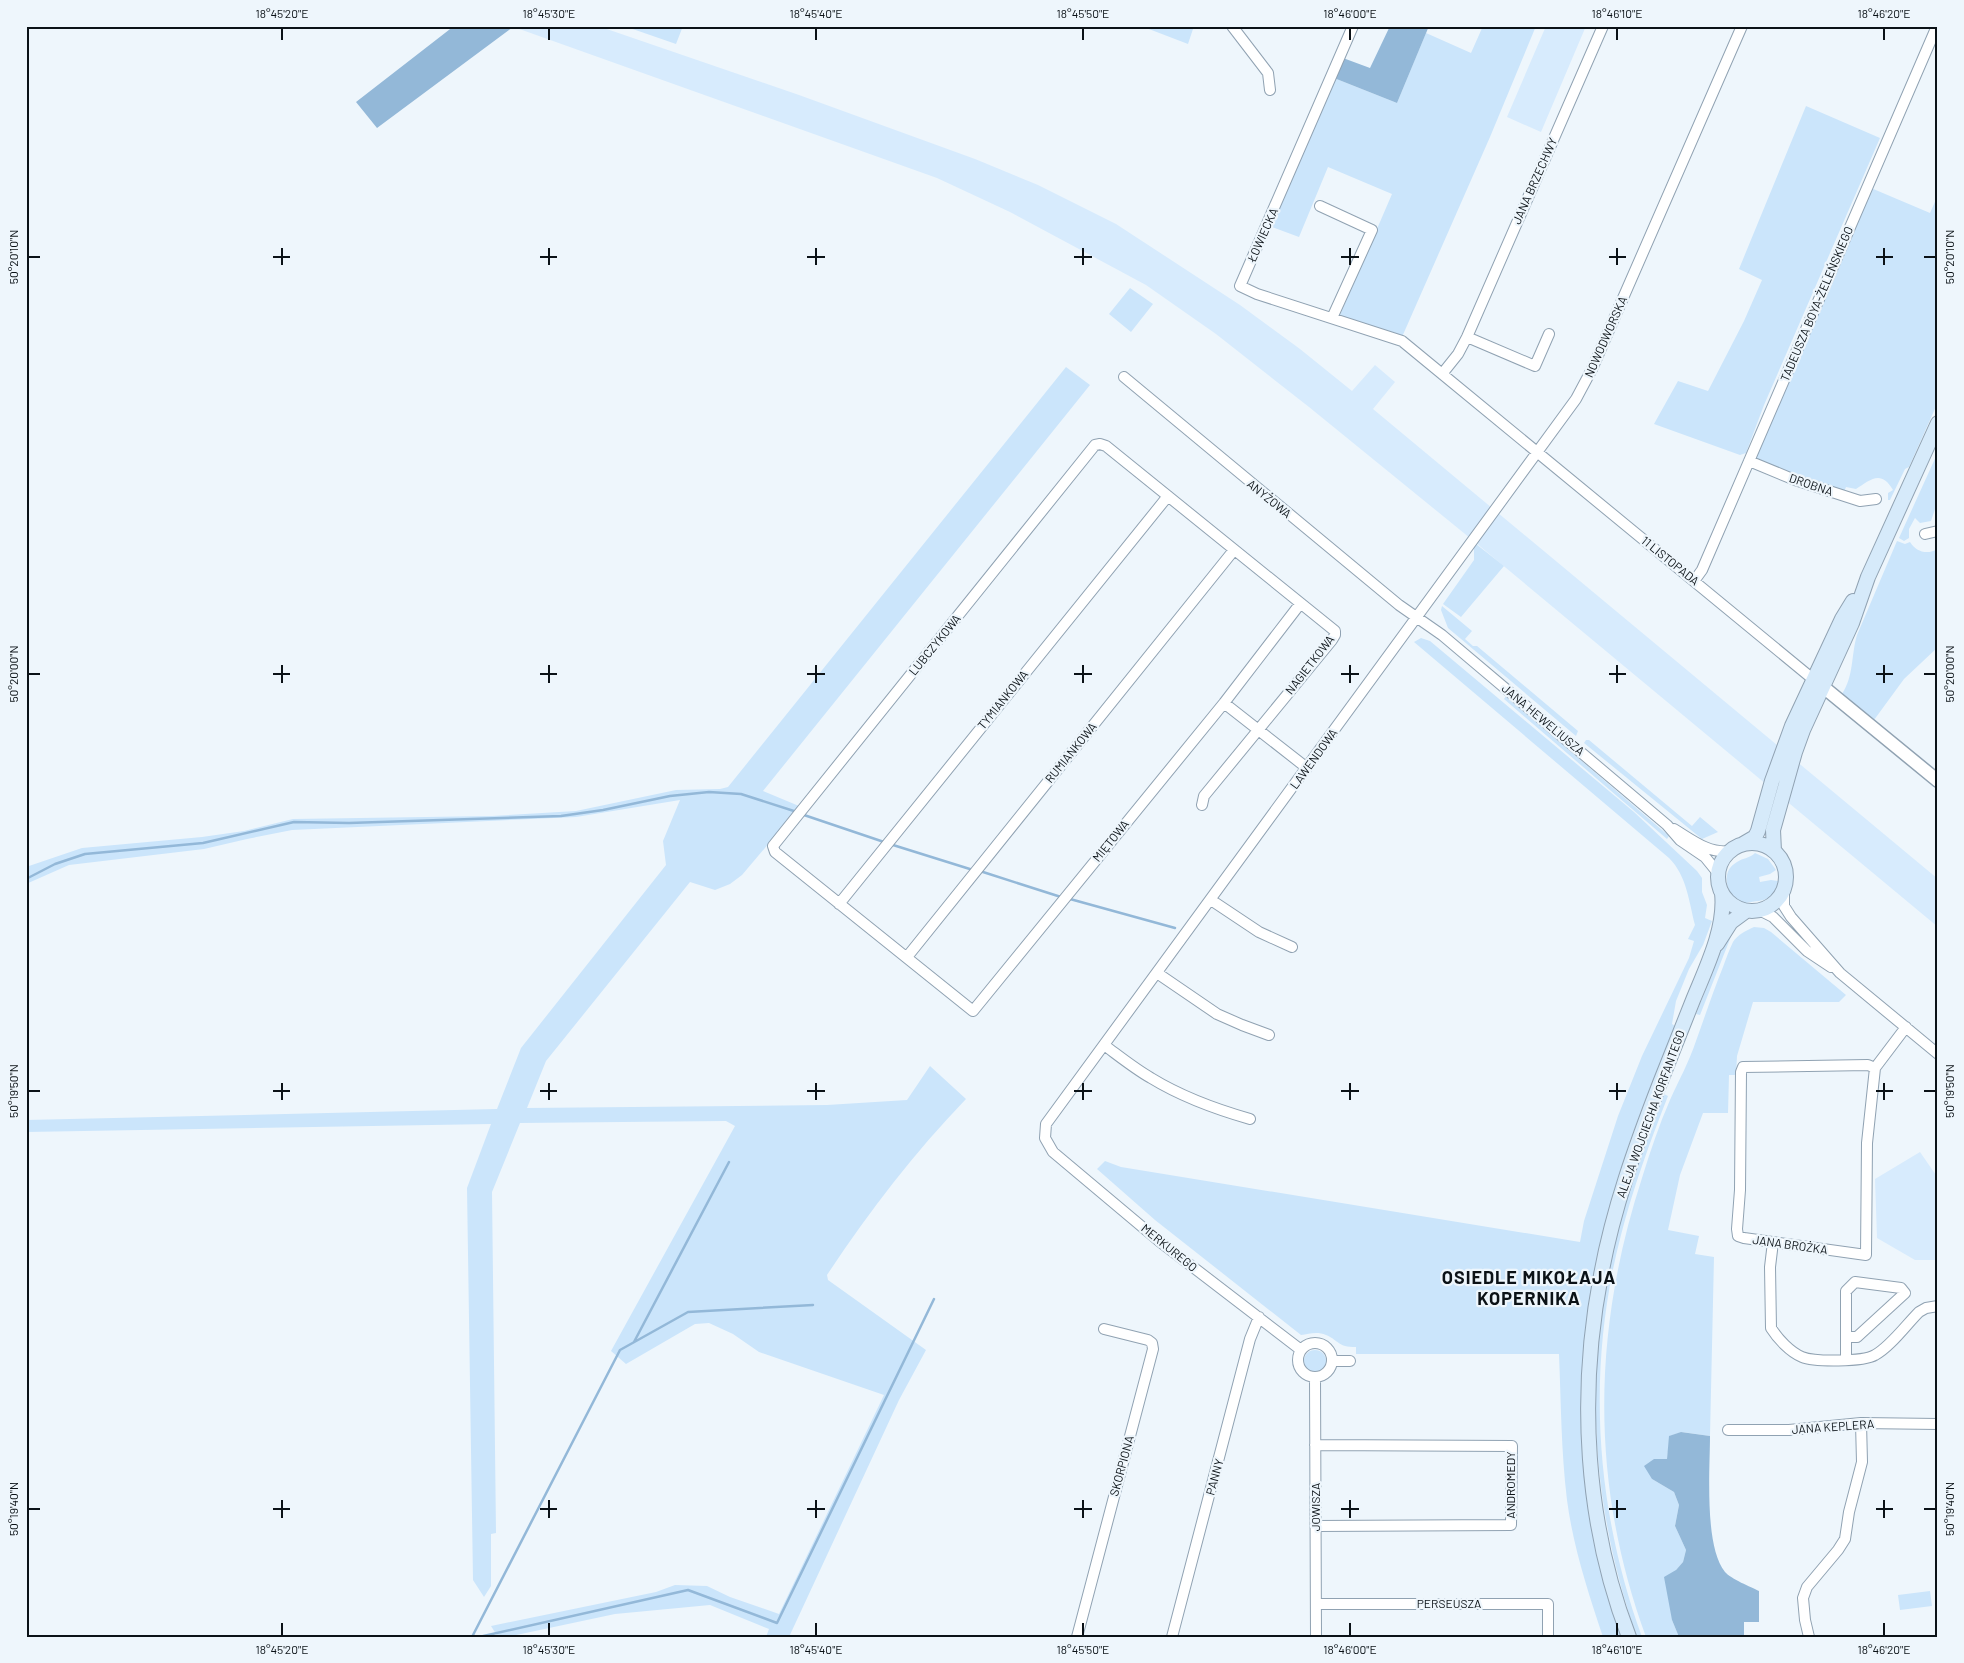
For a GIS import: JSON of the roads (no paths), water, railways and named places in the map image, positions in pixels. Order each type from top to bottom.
[{"type":"main road","points":[[1737,848],[1760,844],[1774,851],[1786,868],[1787,878],[1784,891],[1777,901],[1761,911],[1746,911],[1731,904],[1722,893],[1718,883],[1718,873],[1722,860],[1737,848],[1755,837],[1758,831],[1784,746],[1852,623],[1868,577],[1938,423]]},
{"type":"main road","points":[[1774,851],[1773,830],[1785,785],[1818,683]]},
{"type":"main road","name":"ALEJA WOJCIECHA KORFANTEGO","points":[[1629,1637],[1607,1566],[1592,1481],[1588,1403],[1594,1321],[1606,1250],[1627,1172],[1714,948],[1722,908],[1722,893]]},
{"type":"main road","name":"ALEJA WOJCIECHA KORFANTEGO","points":[[1714,948],[1732,922],[1746,911]]},
{"type":"street","points":[[1232,26],[1268,73],[1270,90]]},
{"type":"street","name":"ŁOWIECKA","points":[[1353,26],[1240,286],[1257,294],[1402,341]]},
{"type":"street","name":"JANA BRZECHWY","points":[[1442,374],[1458,354],[1467,336],[1603,26]]},
{"type":"street","name":"NOWODWORSKA","points":[[1417,617],[1576,399],[1592,369],[1742,26]]},
{"type":"street","name":"TADEUSZA BOYA-ŻELEŃSKIEGO","points":[[1694,581],[1702,570],[1937,26]]},
{"type":"street","points":[[1320,206],[1372,230],[1332,318]]},
{"type":"street","points":[[1467,336],[1535,366],[1549,334]]},
{"type":"street","name":"11 LISTOPADA","points":[[1402,341],[1938,781]]},
{"type":"street","name":"ANYŻOWA","points":[[1124,377],[1274,503],[1417,617]]},
{"type":"street","name":"LUBCZYKOWA","points":[[907,957],[775,852],[773,846],[1095,445],[1106,446],[1234,550]]},
{"type":"street","name":"DROBNA","points":[[1749,461],[1795,480],[1860,501],[1876,499]]},
{"type":"street","name":"TYMIANKOWA","points":[[838,904],[1168,496]]},
{"type":"street","points":[[1925,534],[1938,531]]},
{"type":"street","name":"NAGIETKOWA","points":[[1202,805],[1204,796],[1335,635],[1335,631],[1234,550]]},
{"type":"street","name":"RUMIANKOWA","points":[[907,957],[1234,550]]},
{"type":"street","name":"MIĘTOWA","points":[[907,957],[974,1011],[1224,703],[1300,604]]},
{"type":"street","name":"LAWENDOWA","points":[[1045,1138],[1046,1124],[1417,617]]},
{"type":"street","name":"JANA HEWELIUSZA","points":[[1417,617],[1449,641],[1667,825],[1680,840],[1704,857],[1718,873]]},
{"type":"street","points":[[1224,703],[1307,768]]},
{"type":"street","name":"JANA HEWELIUSZA","points":[[1667,825],[1709,849],[1722,852],[1737,848]]},
{"type":"street","points":[[1784,891],[1786,911],[1840,973]]},
{"type":"street","points":[[1211,900],[1258,932],[1292,947]]},
{"type":"street","points":[[1761,911],[1778,921],[1807,951],[1840,973],[1938,1054]]},
{"type":"street","points":[[1157,973],[1217,1014],[1269,1035]]},
{"type":"street","points":[[1875,1068],[1906,1027]]},
{"type":"street","points":[[1104,1045],[1150,1078],[1187,1097],[1250,1119]]},
{"type":"street","name":"JANA BROŻKA","points":[[1868,1065],[1875,1068],[1867,1143],[1868,1244],[1866,1255],[1738,1236],[1741,1072],[1743,1067],[1868,1065]]},
{"type":"street","name":"MERKUREGO","points":[[1045,1138],[1053,1152],[1159,1240],[1301,1350]]},
{"type":"street","points":[[1773,1242],[1770,1267],[1771,1328],[1800,1357],[1808,1360],[1860,1360],[1876,1355],[1919,1312],[1926,1308],[1938,1306]]},
{"type":"street","points":[[1846,1337],[1857,1337],[1905,1293],[1901,1288],[1855,1282],[1850,1285],[1846,1291],[1846,1337],[1846,1360]]},
{"type":"street","name":"PANNY","points":[[1172,1637],[1250,1339],[1259,1317]]},
{"type":"street","name":"SKORPIONA","points":[[1077,1637],[1153,1349],[1152,1344],[1148,1340],[1104,1329]]},
{"type":"street","points":[[1310,1344],[1321,1344],[1329,1350],[1332,1361],[1329,1371],[1315,1378],[1304,1373],[1298,1362],[1301,1350],[1310,1344]]},
{"type":"street","points":[[1332,1361],[1350,1361]]},
{"type":"street","name":"JOWISZA","points":[[1315,1378],[1316,1637]]},
{"type":"street","points":[[1809,1637],[1803,1598],[1807,1587],[1845,1539],[1849,1512],[1862,1462],[1861,1423]]},
{"type":"street","name":"JANA KEPLERA","points":[[1728,1430],[1789,1430],[1861,1423],[1938,1424]]},
{"type":"street","name":"ANDROMEDY","points":[[1316,1446],[1512,1446],[1511,1525],[1316,1526]]},
{"type":"street","name":"PERSEUSZA","points":[[1316,1604],[1548,1604],[1548,1637]]},
{"type":"waterway","points":[[26,879],[55,864],[85,854],[203,843],[294,822],[349,823],[561,816],[603,810],[670,796],[709,792],[741,794],[797,812]]},
{"type":"waterway","points":[[804,815],[884,842]]},
{"type":"waterway","points":[[893,845],[973,870]]},
{"type":"waterway","points":[[983,872],[1061,897]]},
{"type":"waterway","points":[[1070,899],[1175,928]]},
{"type":"waterway","points":[[634,1342],[729,1162]]},
{"type":"waterway","points":[[479,1637],[688,1590],[777,1623],[934,1299]]},
{"type":"waterway","points":[[472,1637],[620,1350],[688,1312],[813,1305]]},
{"type":"district","name":"OSIEDLE MIKOŁAJA KOPERNIKA","points":[[1529,1288]]}]
